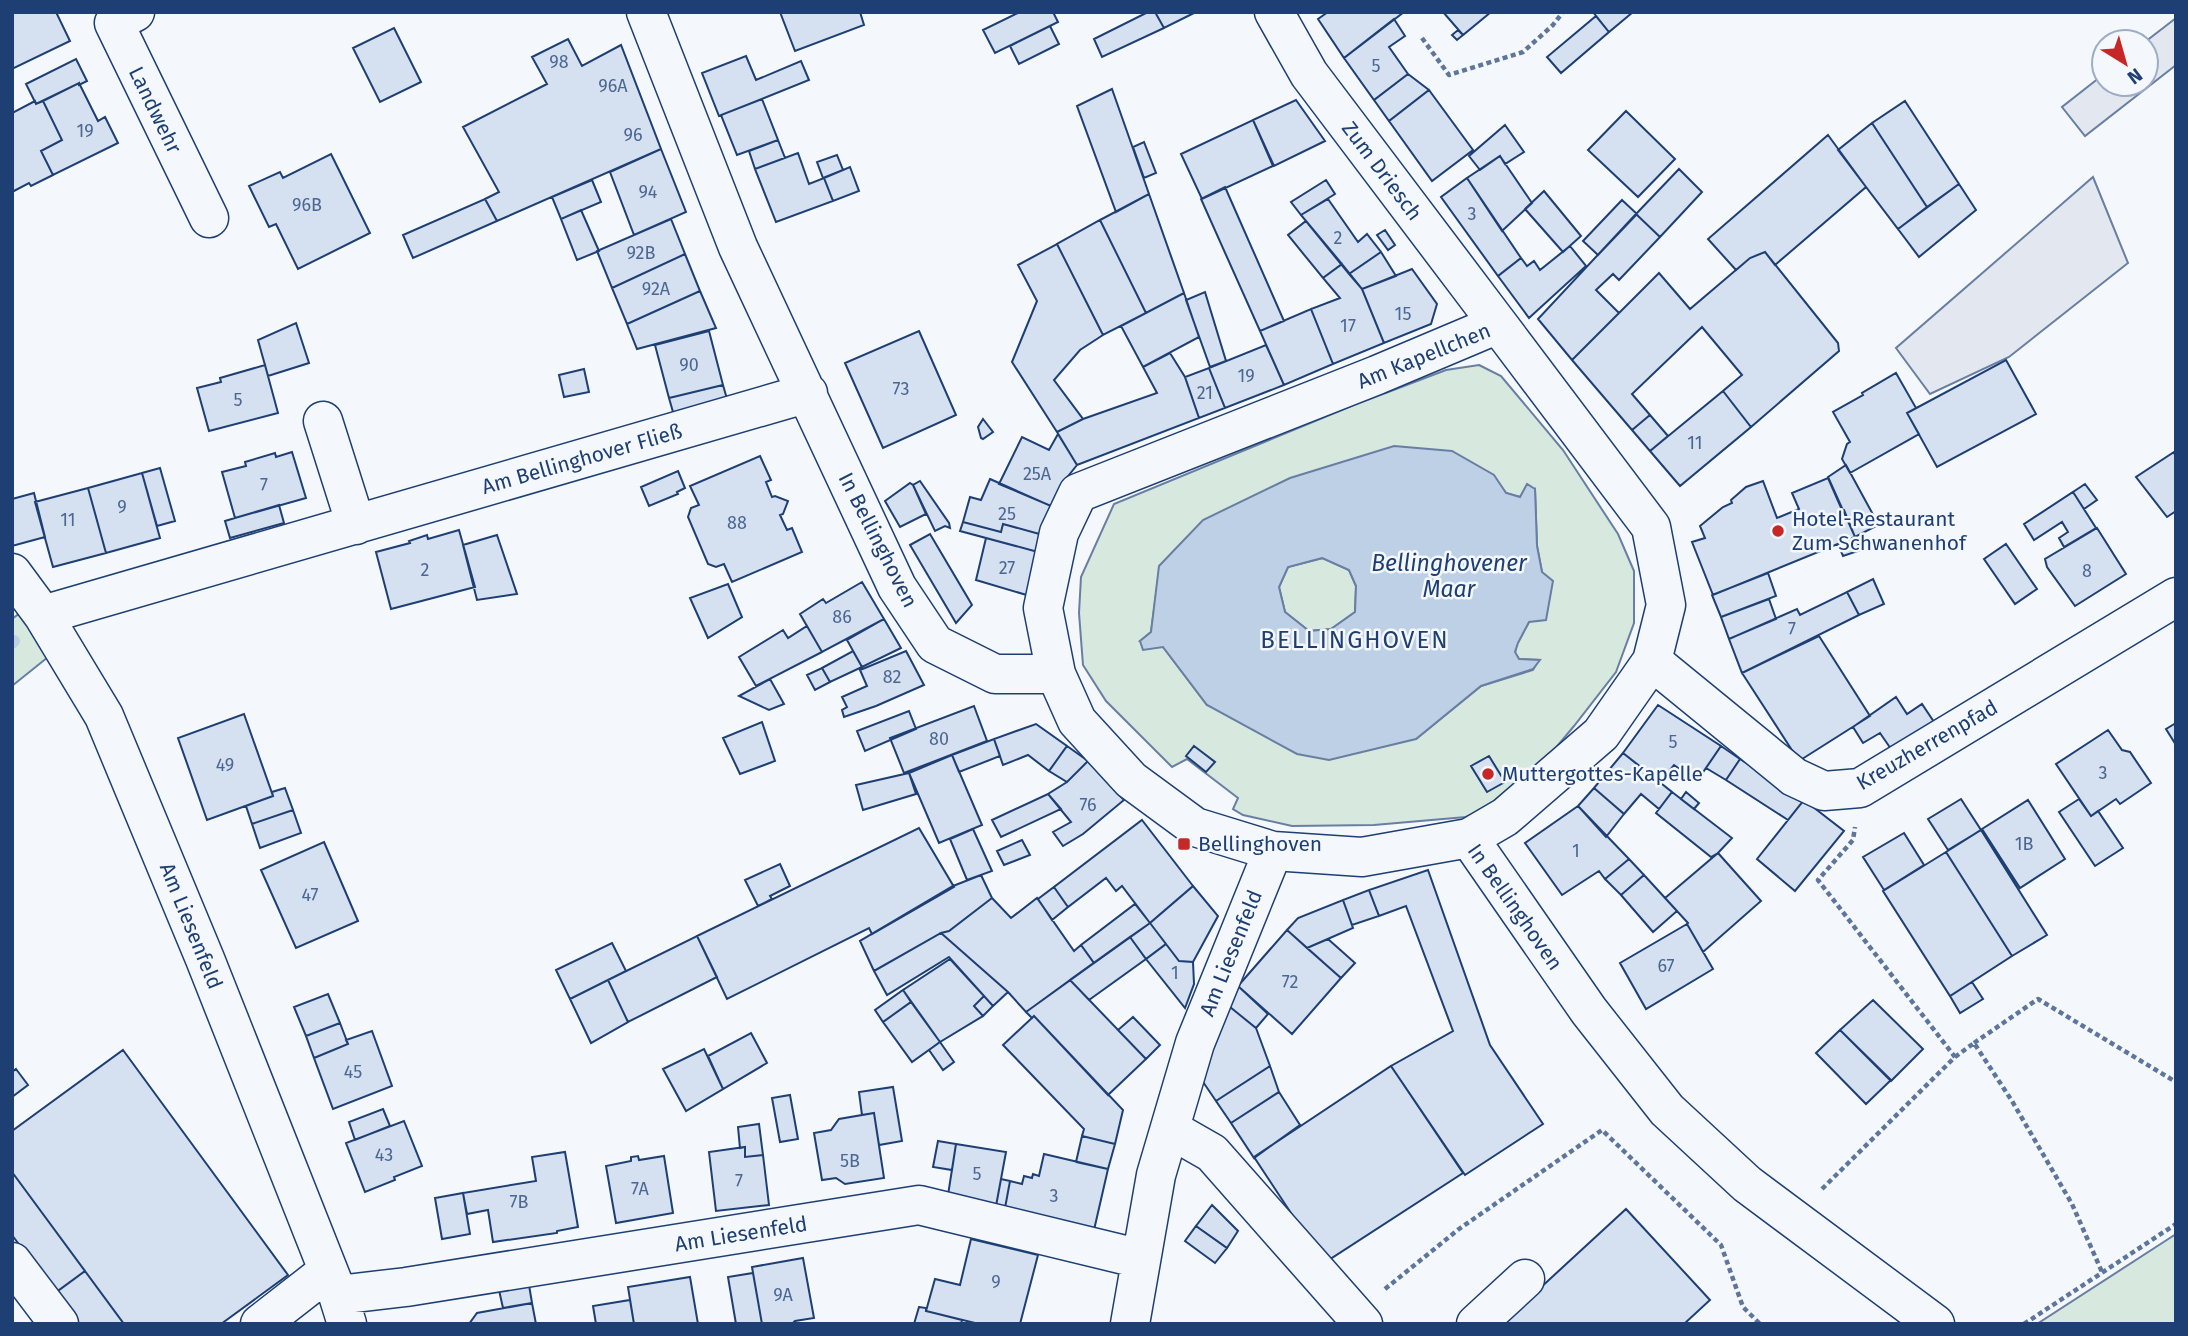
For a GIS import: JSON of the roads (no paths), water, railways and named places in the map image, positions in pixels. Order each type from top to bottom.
[{"type":"street","name":"Landwehr","points":[[135,12],[114,23],[209,218]]},
{"type":"street","name":"In Bellinghoven","points":[[646,12],[738,247],[897,587],[935,644],[995,674],[1056,674],[1077,721],[1131,780],[1195,827],[1273,851],[1362,857],[1469,838],[1589,1010],[1667,1110],[1747,1184],[1935,1324]]},
{"type":"street","name":"Zum Driesch","points":[[1274,12],[1309,74],[1498,324]]},
{"type":"street","name":"Am Kapellchen","points":[[1056,674],[1043,608],[1059,533],[1078,493],[1377,375],[1498,324],[1651,527],[1666,605],[1652,661],[1601,734],[1505,817],[1469,838]]},
{"type":"street","name":"Am Bellinghover Fließ","points":[[43,615],[808,393]]},
{"type":"street","points":[[323,421],[356,525]]},
{"type":"street","name":"Am Liesenfeld","points":[[12,573],[43,615],[104,716],[210,971],[337,1297],[919,1205],[1141,1259]]},
{"type":"street","name":"Kreuzherrenpfad","points":[[1652,661],[1794,777],[1824,791],[1860,788],[2176,597]]},
{"type":"street","name":"Am Liesenfeld","points":[[1130,1324],[1156,1175],[1195,1042],[1273,851]]},
{"type":"street","points":[[1170,1129],[1212,1153],[1358,1319]]},
{"type":"street","points":[[12,1262],[59,1324]]},
{"type":"street","points":[[1476,1324],[1525,1279]]},
{"type":"street","points":[[260,1324],[337,1297]]},
{"type":"water","name":"Bellinghovener Maar","points":[[1394,446],[1452,451],[1494,475],[1506,493],[1520,497],[1527,484],[1535,489],[1537,546],[1542,572],[1553,581],[1546,620],[1529,622],[1515,652],[1519,659],[1540,660],[1533,669],[1481,686],[1416,739],[1329,760],[1297,754],[1207,705],[1163,647],[1143,650],[1140,641],[1151,632],[1159,566],[1203,520],[1290,478]],"holes":[[[1322,558],[1349,570],[1356,586],[1355,612],[1331,629],[1309,631],[1285,612],[1279,587],[1288,567]]]},
{"type":"place","name":"Hotel-Restaurant Zum Schwanenhof","points":[[1778,531]]},
{"type":"place","name":"Muttergottes-Kapelle","points":[[1488,774]]},
{"type":"place","name":"Bellinghoven","points":[[1184,844]]},
{"type":"district","name":"BELLINGHOVEN","points":[[1355,640]]}]
